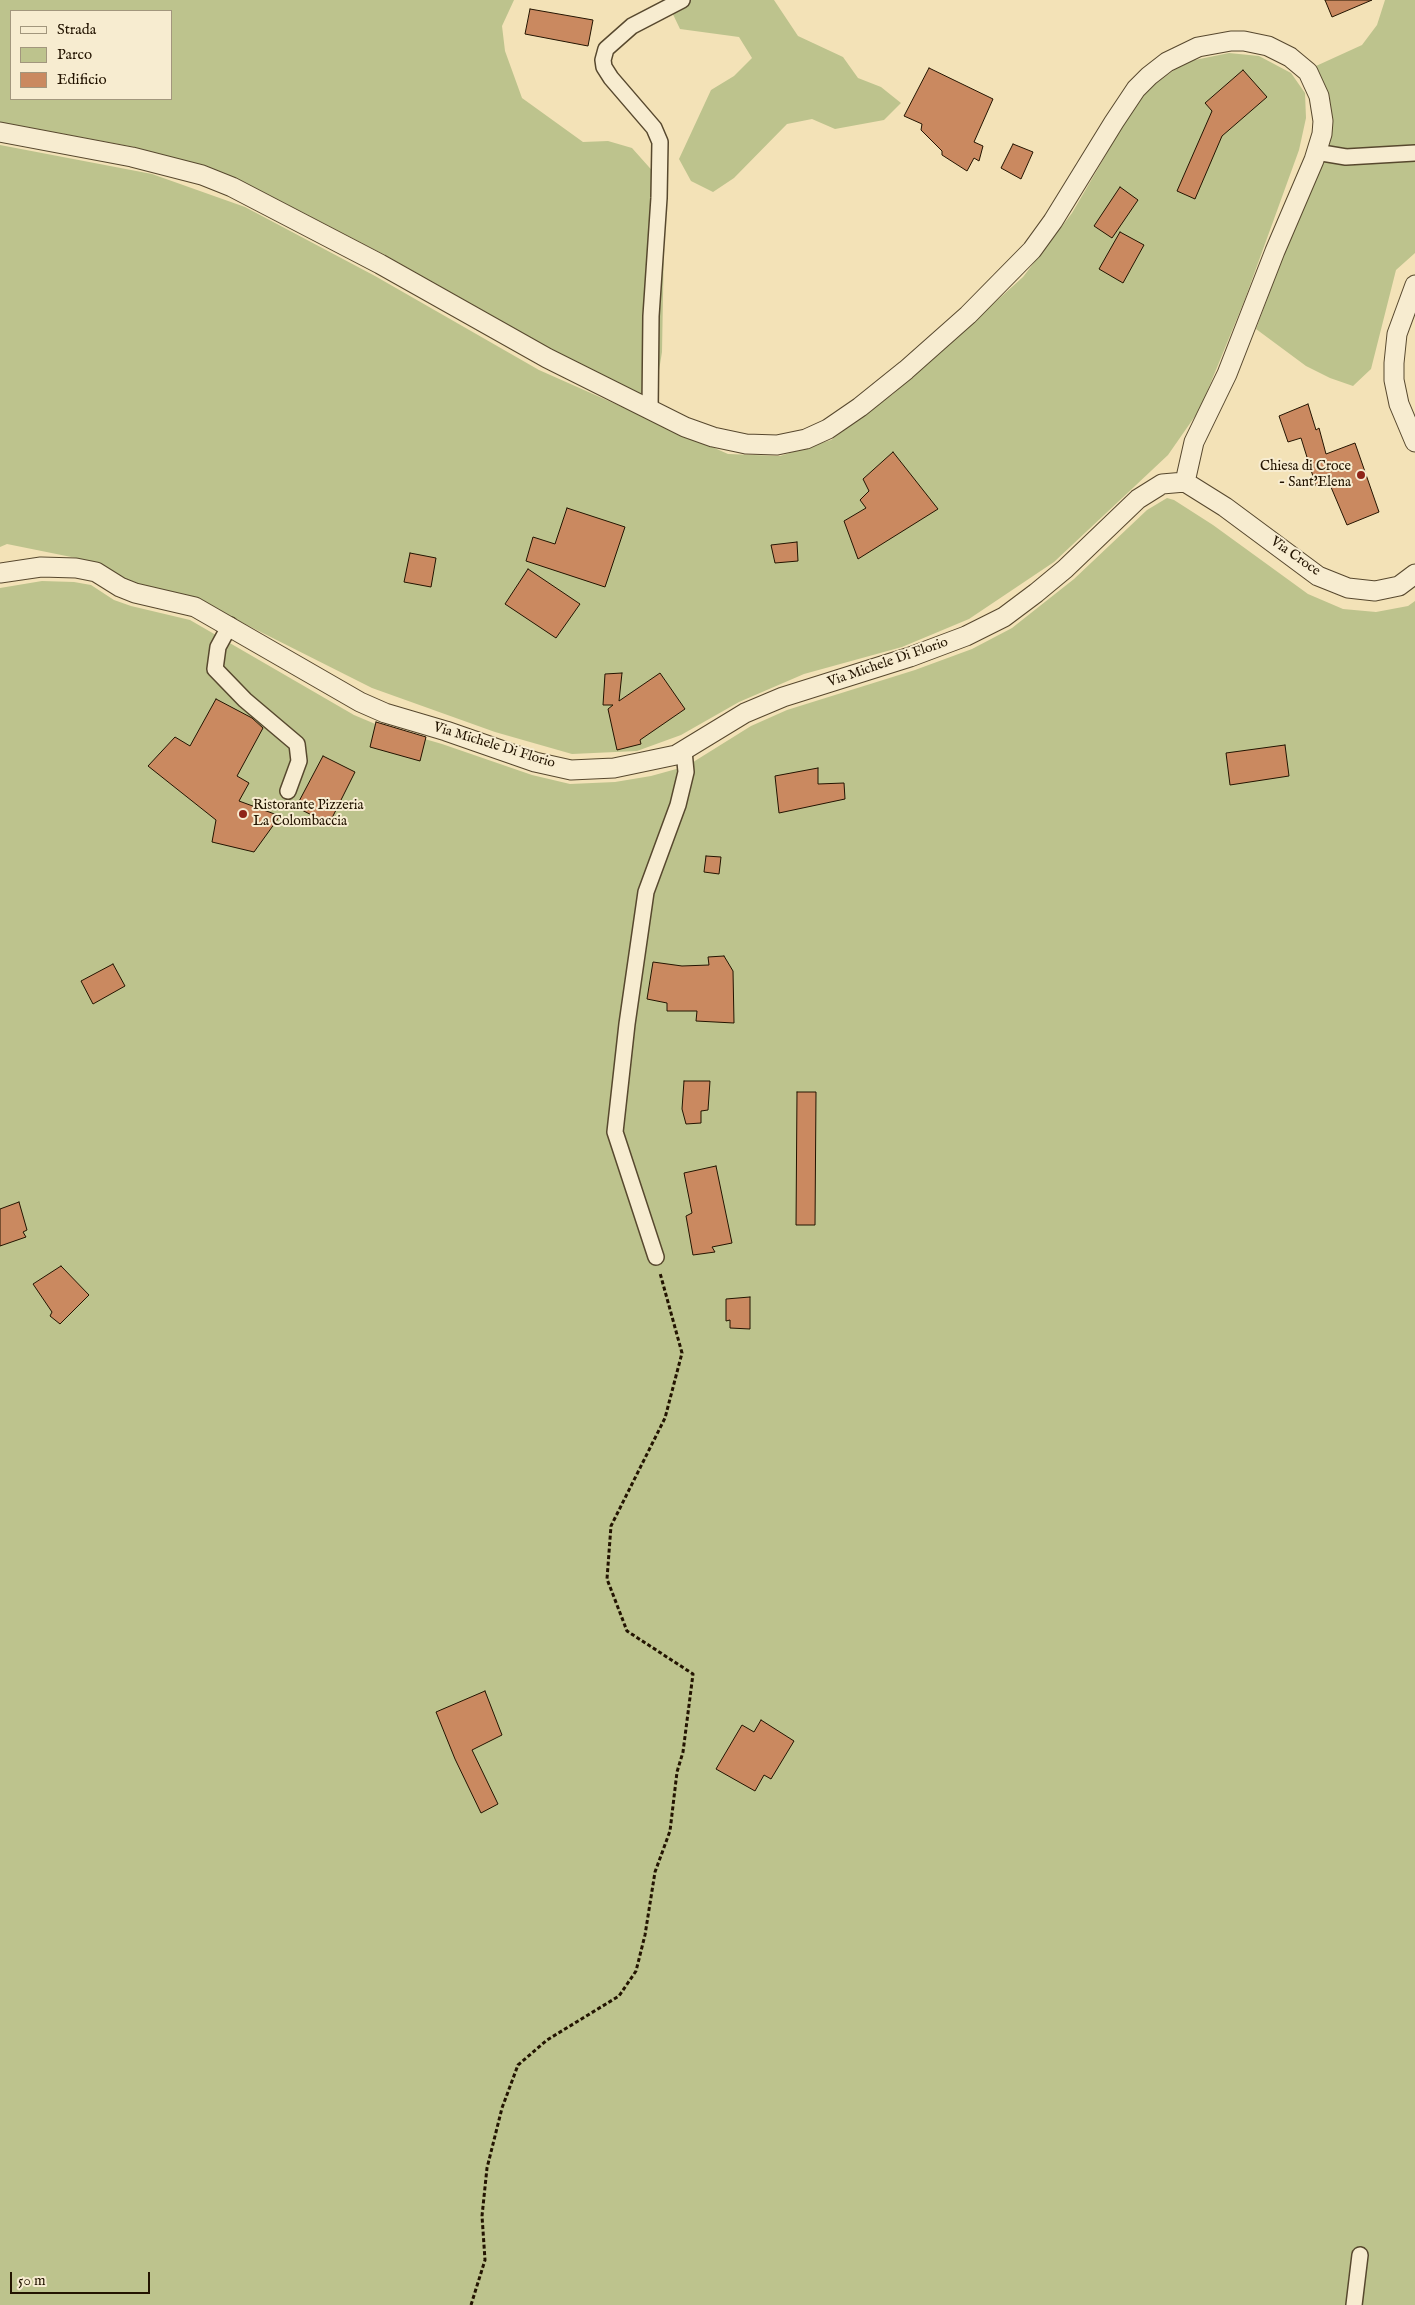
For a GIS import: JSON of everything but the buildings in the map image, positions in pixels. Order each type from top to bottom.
[{"type":"street","points":[[650,410],[651,316],[659,198],[660,142],[654,128],[611,78],[604,67],[604,60],[606,49],[632,26],[682,0]]},
{"type":"street","points":[[0,132],[132,156],[202,175],[232,187],[380,264],[538,354],[650,410],[704,434],[746,444],[777,444],[806,438],[828,429],[860,407],[906,370],[968,315],[1032,250],[1053,221],[1136,89],[1149,76],[1183,53],[1213,43],[1244,41],[1268,46],[1290,57],[1308,72],[1320,96],[1323,121],[1316,152],[1227,374],[1194,442],[1185,482]]},
{"type":"street","points":[[1316,152],[1346,157],[1415,153]]},
{"type":"street","points":[[1415,286],[1403,312],[1397,334],[1394,372],[1399,404],[1415,442]]},
{"type":"street","name":"Via Croce","points":[[1185,482],[1225,507],[1318,576],[1348,588],[1375,591],[1399,586],[1415,574]]},
{"type":"street","name":"Via Michele Di Florio","points":[[0,573],[41,567],[76,568],[96,572],[120,587],[135,593],[195,607],[230,625],[360,702],[385,713],[446,731],[535,762],[571,770],[614,768],[648,762],[684,751],[745,713],[782,697],[910,657],[966,636],[1004,616],[1065,569],[1138,499],[1162,484],[1185,482]]},
{"type":"street","points":[[230,625],[218,647],[215,669],[245,700],[297,744],[299,761],[288,791]]},
{"type":"street","points":[[656,1257],[615,1132],[627,1024],[646,892],[678,805],[686,772],[684,751]]},
{"type":"street","points":[[1354,2305],[1360,2255]]},
{"type":"path","points":[[472,2305],[485,2260],[482,2216],[487,2168],[502,2108],[518,2066],[547,2040],[619,1996],[636,1971],[645,1935],[655,1872],[670,1831],[677,1772],[684,1752],[693,1674],[626,1631],[607,1579],[611,1526],[665,1418],[682,1353],[656,1257]]},
{"type":"green space","points":[[0,0],[514,0],[502,26],[505,51],[522,98],[583,142],[608,141],[632,148],[665,185],[662,352],[654,401],[551,349],[385,255],[236,178],[205,166],[134,147],[0,122]]},
{"type":"green space","points":[[668,0],[774,0],[798,36],[843,57],[858,78],[881,87],[901,103],[884,120],[835,129],[812,119],[787,124],[734,178],[713,192],[691,181],[679,159],[711,90],[734,76],[752,58],[739,37],[680,29]]},
{"type":"green space","points":[[1385,0],[1415,0],[1415,253],[1396,270],[1371,369],[1353,386],[1330,378],[1306,366],[1256,329],[1284,254],[1323,164],[1331,136],[1333,121],[1329,94],[1316,66],[1362,45],[1377,25]]},
{"type":"green space","points":[[1229,53],[1259,56],[1291,73],[1305,93],[1306,118],[1299,150],[1245,299],[1200,409],[1168,455],[1054,562],[969,619],[902,647],[804,674],[739,702],[681,735],[637,751],[572,754],[495,732],[372,688],[217,610],[132,583],[96,562],[7,544],[0,547],[0,145],[152,174],[245,207],[375,276],[539,370],[728,454],[780,456],[831,440],[893,394],[1023,277],[1072,213],[1121,129],[1147,90],[1185,62]]},
{"type":"green space","points":[[1167,498],[1174,500],[1213,525],[1308,594],[1343,609],[1376,612],[1408,606],[1415,601],[1415,2305],[0,2305],[0,588],[42,581],[74,582],[91,585],[114,600],[190,620],[354,715],[380,726],[442,744],[532,775],[570,784],[615,782],[651,776],[680,768],[690,764],[751,726],[787,710],[915,670],[972,649],[1012,628],[1074,579],[1147,510]]},
{"type":"place","name":"Chiesa di Croce - Sant'Elena","points":[[1361,475]]},
{"type":"place","name":"Ristorante Pizzeria La Colombaccia","points":[[243,814]]}]
